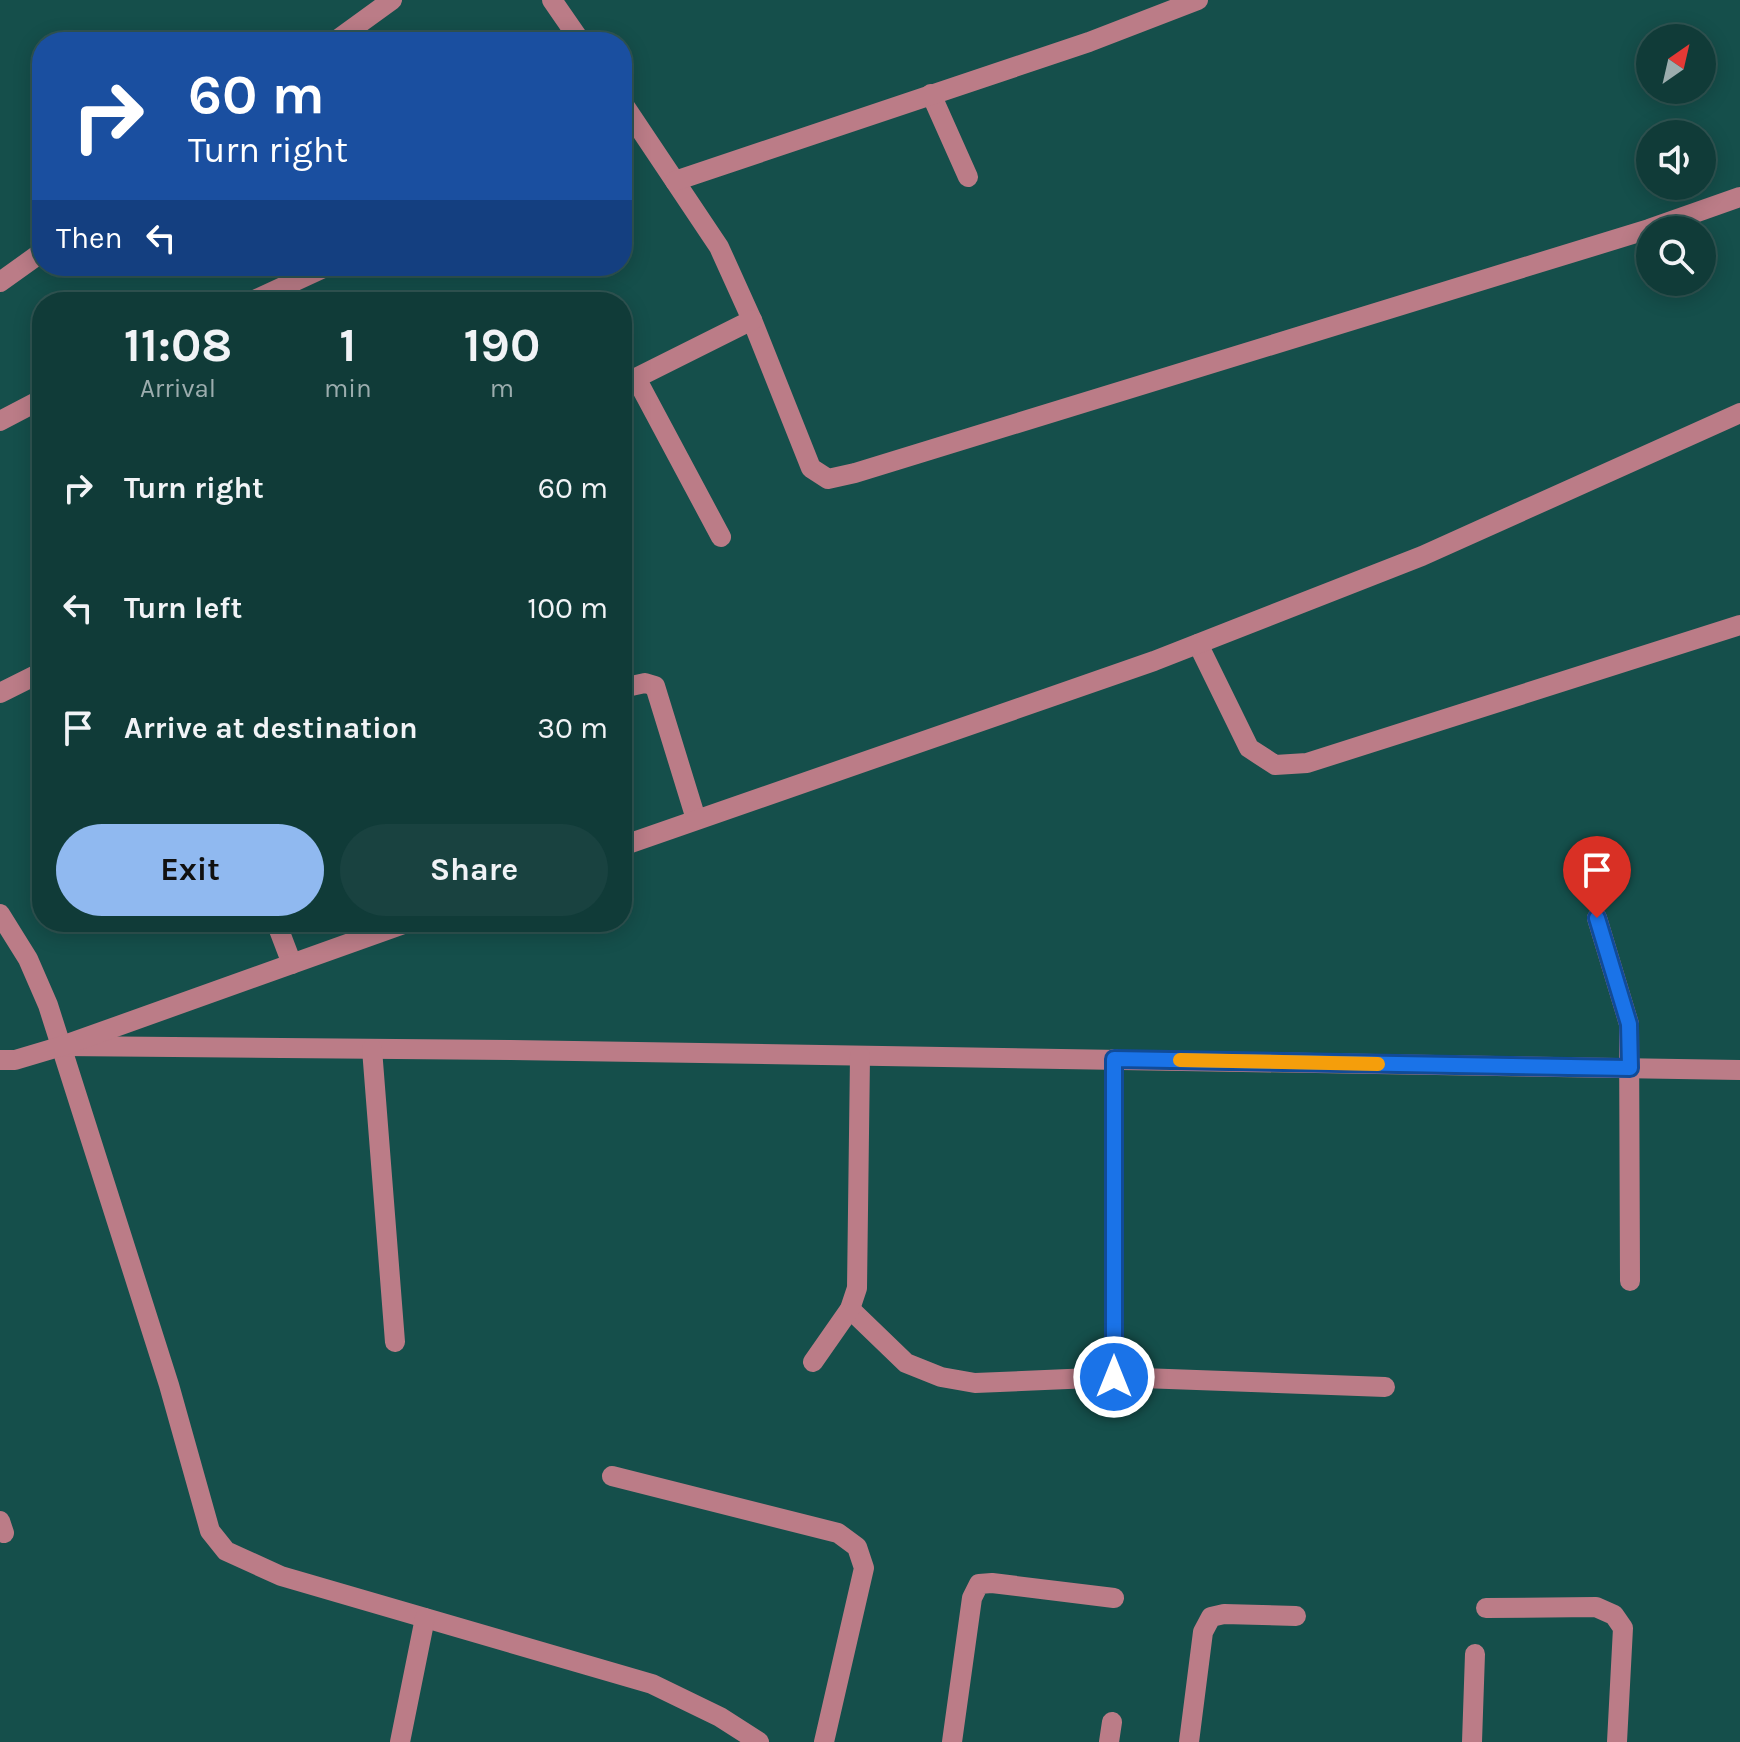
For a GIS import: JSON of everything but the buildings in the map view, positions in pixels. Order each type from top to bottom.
[{"type":"street","points":[[348,32],[392,0]]},
{"type":"street","points":[[552,0],[574,32]]},
{"type":"street","points":[[675,181],[1089,42],[1198,0]]},
{"type":"street","points":[[931,94],[968,177]]},
{"type":"street","points":[[632,130],[675,181],[719,247],[752,320],[811,468],[828,479],[1619,238],[1740,197]]},
{"type":"street","points":[[0,282],[32,259]]},
{"type":"street","points":[[272,292],[306,276]]},
{"type":"street","points":[[632,380],[752,320]]},
{"type":"street","points":[[632,386],[721,537]]},
{"type":"street","points":[[0,421],[32,404]]},
{"type":"street","points":[[632,842],[1198,644],[1422,556],[1740,413]]},
{"type":"street","points":[[1198,644],[1249,748],[1275,765],[1307,763],[1740,625]]},
{"type":"street","points":[[0,693],[32,677]]},
{"type":"street","points":[[632,686],[645,683],[655,686],[696,819]]},
{"type":"street","points":[[0,914],[28,959],[48,1005],[169,1385],[210,1531],[226,1551],[281,1576],[652,1684],[720,1717],[759,1742]]},
{"type":"street","points":[[1597,918],[1629,1024],[1630,1281]]},
{"type":"street","points":[[280,932],[292,964]]},
{"type":"street","points":[[0,1060],[15,1060],[62,1046],[381,932]]},
{"type":"street","points":[[62,1046],[1740,1070]]},
{"type":"street","points":[[372,1049],[395,1342]]},
{"type":"street","points":[[813,1362],[850,1309],[857,1288],[860,1056]]},
{"type":"street","points":[[1114,1059],[1114,1377]]},
{"type":"street","points":[[850,1309],[906,1363],[941,1377],[975,1383],[1114,1377],[1385,1387]]},
{"type":"street","points":[[612,1476],[838,1533],[857,1547],[864,1568],[824,1742]]},
{"type":"street","points":[[952,1742],[972,1598],[979,1584],[1114,1598]]},
{"type":"street","points":[[1486,1608],[1596,1607],[1614,1615],[1623,1628],[1617,1742]]},
{"type":"street","points":[[1189,1742],[1203,1632],[1211,1617],[1224,1614],[1296,1616]]},
{"type":"street","points":[[400,1742],[425,1618]]},
{"type":"street","points":[[1472,1742],[1475,1654]]},
{"type":"slow traffic","points":[[1180,1060],[1378,1064]]},
{"type":"route","points":[[1114,1377],[1114,1059],[1630,1068],[1629,1024],[1597,918]]}]
